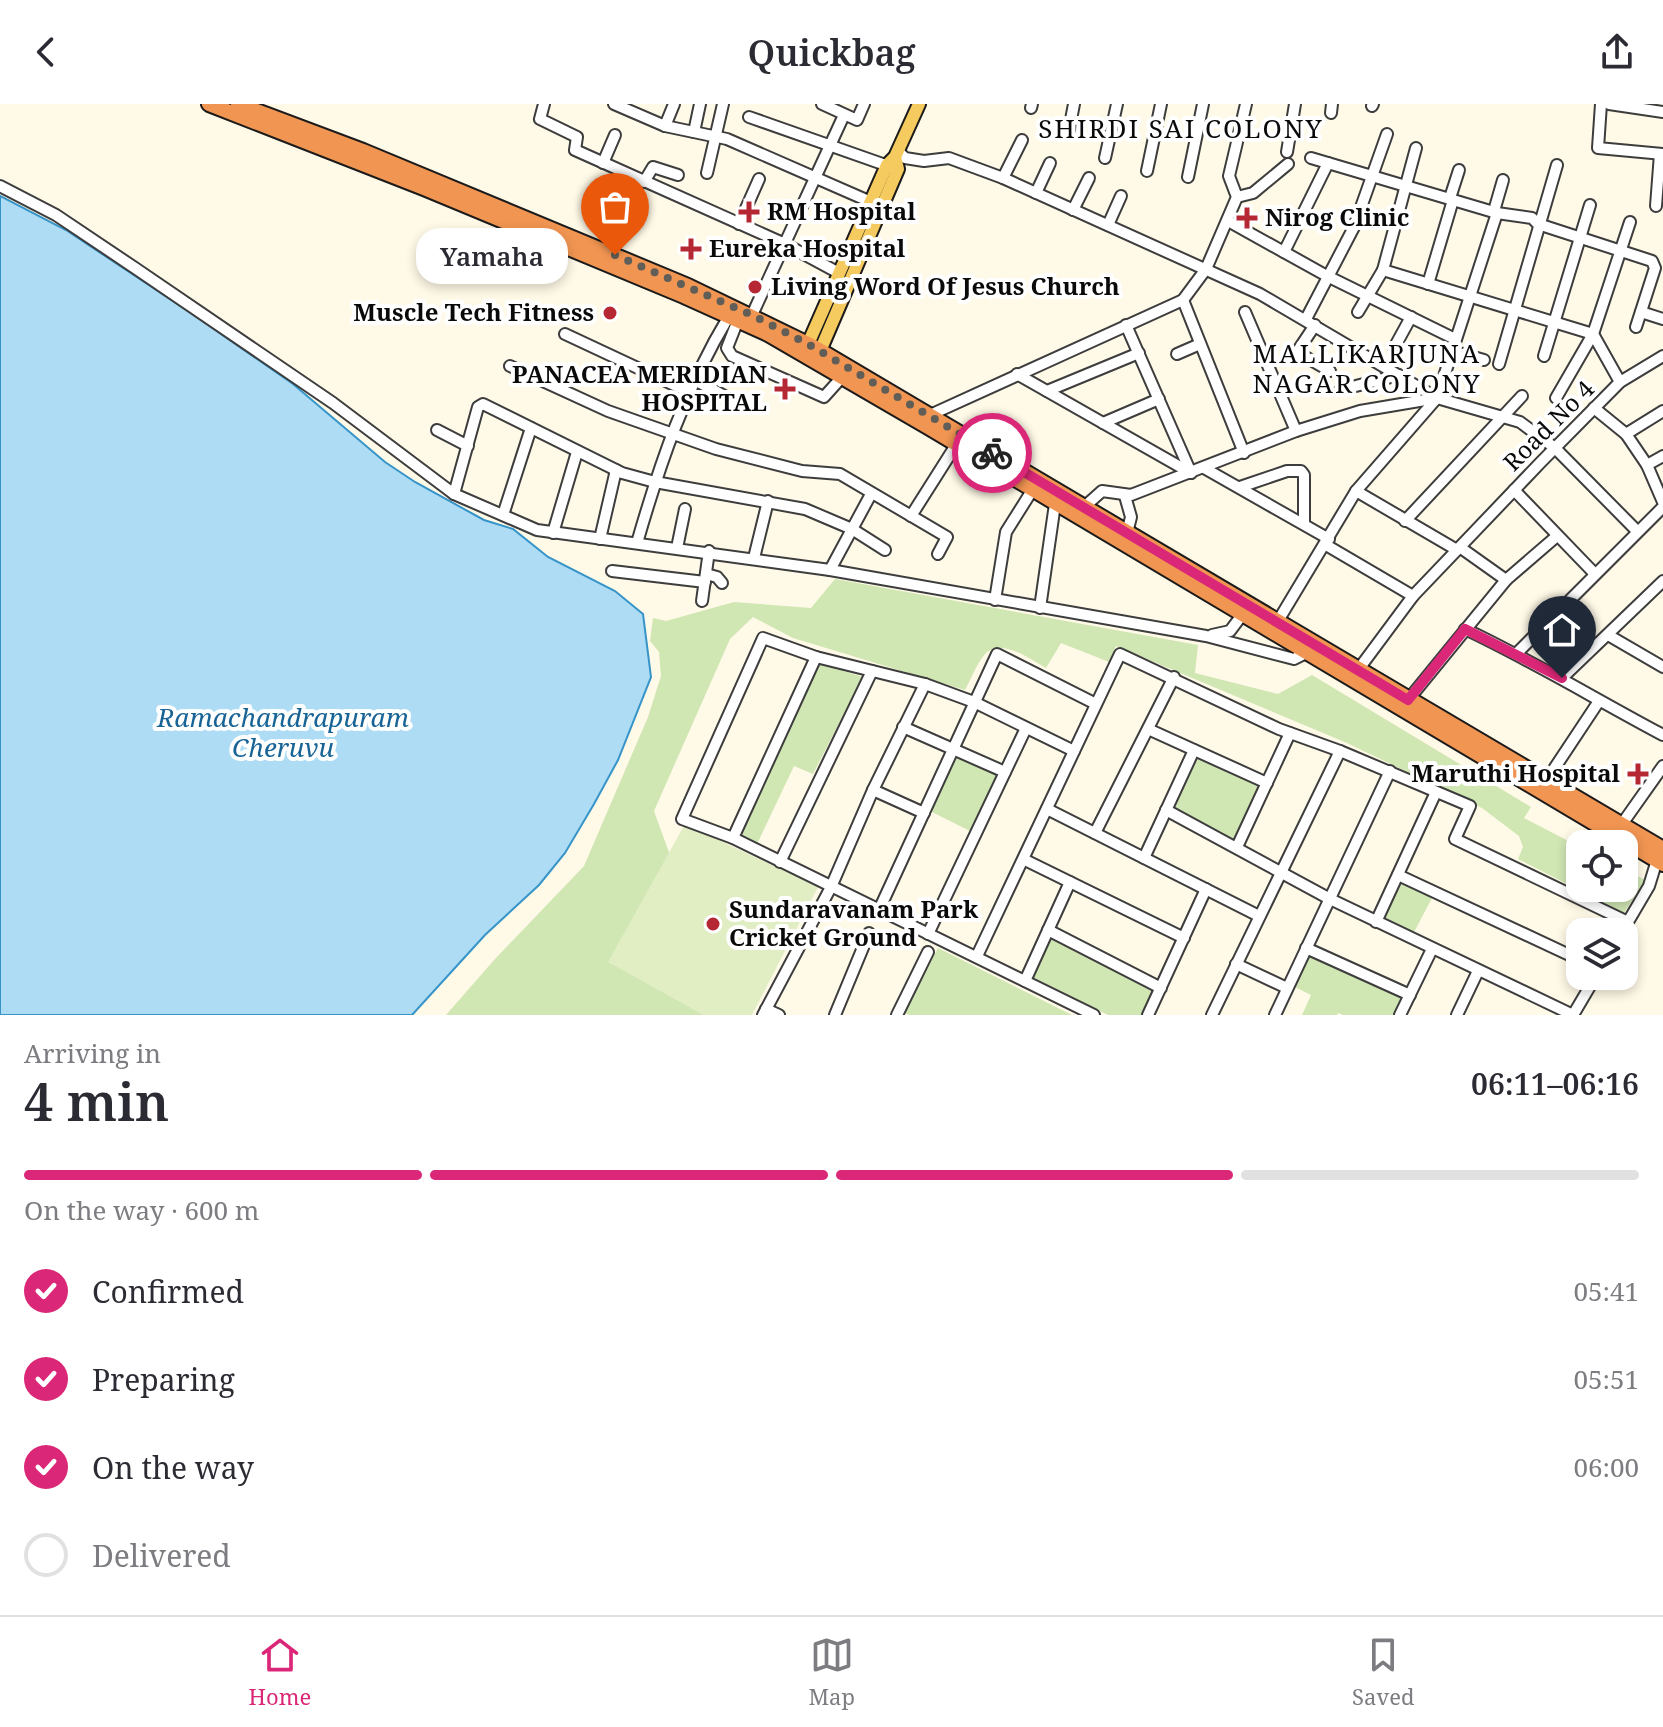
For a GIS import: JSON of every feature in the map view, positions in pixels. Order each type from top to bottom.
[{"type":"highway","points":[[209,104],[618,262],[740,317],[956,445],[1002,465]]},
{"type":"highway","points":[[238,104],[363,151],[814,347],[930,415],[1018,475],[1083,508],[1278,621],[1408,700],[1482,750]]},
{"type":"highway","points":[[1018,475],[1055,504],[1306,653],[1482,750],[1661,858]]},
{"type":"highway","points":[[1499,760],[1546,781],[1622,824],[1661,858]]},
{"type":"main road","points":[[814,347],[918,104]]},
{"type":"main road","points":[[814,347],[839,273],[894,160]]},
{"type":"street","points":[[544,104],[540,119],[577,137],[575,150],[785,244],[839,273]]},
{"type":"street","points":[[614,104],[627,106],[665,126],[714,136],[768,155],[871,202]]},
{"type":"street","points":[[665,126],[674,104]]},
{"type":"street","points":[[694,132],[700,104]]},
{"type":"street","points":[[707,173],[723,104]]},
{"type":"street","points":[[822,104],[857,120],[864,104]]},
{"type":"street","points":[[1069,130],[1074,104]]},
{"type":"street","points":[[1105,158],[1117,104]]},
{"type":"street","points":[[1147,171],[1161,104]]},
{"type":"street","points":[[1188,177],[1203,104]]},
{"type":"street","points":[[930,415],[1183,300],[1206,269],[1237,197],[1229,176],[1246,104]]},
{"type":"street","points":[[1287,152],[1295,104]]},
{"type":"street","points":[[1601,104],[1598,148],[1661,154],[1656,206]]},
{"type":"street","points":[[1609,104],[1663,110]]},
{"type":"street","points":[[637,543],[671,433],[689,392],[785,244],[844,115]]},
{"type":"street","points":[[749,117],[830,146],[894,160],[949,158],[1003,178],[1206,269],[1310,322],[1437,398],[1520,422],[1555,448],[1637,531]]},
{"type":"street","points":[[1330,371],[1297,352],[1327,276],[1354,227],[1387,134]]},
{"type":"street","points":[[603,163],[615,135]]},
{"type":"street","points":[[1003,178],[1022,140]]},
{"type":"street","points":[[1358,312],[1383,270],[1416,148]]},
{"type":"street","points":[[1311,158],[1495,212],[1532,218],[1538,224],[1655,264],[1636,327]]},
{"type":"street","points":[[1036,193],[1050,163]]},
{"type":"street","points":[[1284,252],[1328,163]]},
{"type":"street","points":[[1237,197],[1253,193],[1288,164]]},
{"type":"street","points":[[1499,364],[1557,165]]},
{"type":"street","points":[[644,182],[653,167],[678,175]]},
{"type":"street","points":[[1428,284],[1459,170]]},
{"type":"street","points":[[1073,210],[1089,178]]},
{"type":"street","points":[[739,224],[759,179]]},
{"type":"street","points":[[1278,621],[1356,491],[1437,398],[1503,180]]},
{"type":"street","points":[[0,186],[56,215],[135,268],[333,403],[454,494],[537,530],[709,551],[830,570],[1206,636],[1294,659],[1306,653]]},
{"type":"street","points":[[1108,225],[1121,196]]},
{"type":"street","points":[[1544,356],[1590,205]]},
{"type":"street","points":[[1228,221],[1327,276],[1455,339]]},
{"type":"street","points":[[1556,398],[1593,334],[1630,222]]},
{"type":"street","points":[[1383,270],[1593,334]]},
{"type":"street","points":[[1183,300],[1244,453]]},
{"type":"street","points":[[1245,312],[1296,431]]},
{"type":"street","points":[[1641,312],[1663,319]]},
{"type":"street","points":[[740,317],[727,348],[732,356],[824,397],[842,377]]},
{"type":"street","points":[[1394,348],[1411,317]]},
{"type":"street","points":[[1126,325],[1191,473]]},
{"type":"street","points":[[565,334],[689,392]]},
{"type":"street","name":"Road No 4","points":[[1358,670],[1413,596],[1620,382],[1593,334]]},
{"type":"street","points":[[1177,354],[1200,344]]},
{"type":"street","points":[[1452,351],[1484,360]]},
{"type":"street","points":[[1047,391],[1139,353]]},
{"type":"street","points":[[1620,382],[1663,356]]},
{"type":"street","points":[[510,366],[608,411],[716,449],[802,471],[840,474],[947,537],[938,554]]},
{"type":"street","points":[[1017,374],[1191,473]]},
{"type":"street","points":[[1340,390],[1399,375]]},
{"type":"street","points":[[695,380],[737,403]]},
{"type":"street","points":[[1405,521],[1522,396]]},
{"type":"street","points":[[1083,508],[1102,491],[1125,496],[1296,431],[1360,411],[1437,398]]},
{"type":"street","points":[[1103,423],[1159,399]]},
{"type":"street","points":[[454,494],[480,404],[616,470],[655,482],[805,509],[852,529],[885,550]]},
{"type":"street","points":[[1517,653],[1663,504],[1647,465],[1626,434],[1594,408]]},
{"type":"street","points":[[1626,434],[1663,411]]},
{"type":"street","points":[[503,515],[531,428]]},
{"type":"street","points":[[437,430],[468,446]]},
{"type":"street","points":[[911,516],[956,445]]},
{"type":"street","points":[[553,533],[577,452]]},
{"type":"street","points":[[1647,465],[1663,456]]},
{"type":"street","points":[[1204,468],[1304,524],[1413,596]]},
{"type":"street","points":[[600,539],[616,470]]},
{"type":"street","points":[[1240,487],[1287,471],[1301,471],[1304,475],[1304,524]]},
{"type":"street","points":[[995,600],[1006,532],[1033,489]]},
{"type":"street","points":[[1514,490],[1595,574]]},
{"type":"street","points":[[1356,491],[1459,549],[1506,580]]},
{"type":"street","points":[[830,570],[871,494]]},
{"type":"street","points":[[1125,496],[1131,511],[1127,533]]},
{"type":"street","points":[[754,558],[768,501]]},
{"type":"street","points":[[1040,608],[1055,504]]},
{"type":"street","points":[[677,548],[685,509]]},
{"type":"street","points":[[1408,700],[1506,580],[1557,536]]},
{"type":"street","points":[[702,601],[709,551]]},
{"type":"street","points":[[612,571],[717,577],[722,583]]},
{"type":"street","points":[[1562,678],[1663,581]]},
{"type":"street","points":[[1206,636],[1230,631],[1242,615]]},
{"type":"street","points":[[1465,629],[1517,653],[1663,735]]},
{"type":"street","points":[[1608,635],[1663,667]]},
{"type":"street","points":[[1074,751],[974,702],[925,684],[816,657],[763,638],[682,819],[733,838],[1094,1015]]},
{"type":"street","points":[[879,910],[997,654],[1096,704]]},
{"type":"street","points":[[977,956],[1120,654],[1290,733],[1470,806],[1455,839],[1608,918]]},
{"type":"street","points":[[733,838],[816,657]]},
{"type":"street","points":[[780,862],[872,671]]},
{"type":"street","points":[[1095,833],[1174,677]]},
{"type":"street","points":[[779,1015],[765,1012],[831,887],[873,790],[925,684]]},
{"type":"street","points":[[1546,781],[1599,701]]},
{"type":"street","points":[[903,727],[1005,772]]},
{"type":"street","points":[[928,934],[1026,728]]},
{"type":"street","points":[[1148,729],[1267,783]]},
{"type":"street","points":[[1237,847],[1290,733]]},
{"type":"street","points":[[1144,858],[1194,750]]},
{"type":"street","points":[[1212,1015],[1340,751]]},
{"type":"street","points":[[1622,824],[1663,766]]},
{"type":"street","points":[[1275,1015],[1390,771]]},
{"type":"street","points":[[873,790],[924,813]]},
{"type":"street","points":[[1376,922],[1436,792]]},
{"type":"street","points":[[1047,809],[1259,916]]},
{"type":"street","points":[[1166,810],[1330,899],[1573,1015],[1588,990]]},
{"type":"street","points":[[1630,918],[1661,858]]},
{"type":"street","points":[[1025,860],[1184,938]]},
{"type":"street","points":[[1398,875],[1566,953]]},
{"type":"street","points":[[1025,981],[1070,882]]},
{"type":"street","points":[[1148,1015],[1206,889]]},
{"type":"street","points":[[1048,930],[1161,988]]},
{"type":"street","points":[[835,1015],[869,933]]},
{"type":"street","points":[[1306,948],[1410,995]]},
{"type":"street","points":[[1400,1015],[1432,949]]},
{"type":"street","points":[[897,1015],[928,952]]},
{"type":"street","points":[[1236,964],[1287,988]]},
{"type":"street","points":[[1457,1015],[1478,971]]},
{"type":"green space","points":[[835,579],[1198,645],[1195,673],[1278,694],[1312,675],[1531,807],[1524,818],[1566,840],[1566,883],[1518,859],[1523,847],[1519,836],[1482,808],[1347,743],[1116,646],[1109,662],[1061,643],[1046,668],[1008,649],[992,649],[982,658],[965,690],[793,638],[753,617],[730,639],[654,811],[671,858],[609,962],[704,1015],[446,1015],[584,866],[648,717],[661,676],[659,652],[650,641],[653,618],[666,621],[734,602],[811,608]]},
{"type":"green space","points":[[817,663],[863,677],[813,774],[794,766],[757,844],[739,835]]},
{"type":"green space","points":[[955,755],[999,774],[970,831],[930,811]]},
{"type":"green space","points":[[1196,756],[1262,785],[1235,841],[1171,808]]},
{"type":"green space","name":"Sundaravanam Park Cricket Ground","points":[[685,824],[818,887],[752,1015],[704,1015],[608,962]]},
{"type":"green space","points":[[1638,876],[1645,880],[1638,891]]},
{"type":"green space","points":[[1400,880],[1433,896],[1412,936],[1380,920]]},
{"type":"green space","points":[[1602,902],[1631,902],[1624,913]]},
{"type":"green space","points":[[1049,937],[1154,990],[1142,1015],[1108,1015],[1032,977]]},
{"type":"green space","points":[[938,948],[1072,1015],[905,1013]]},
{"type":"green space","points":[[1308,954],[1404,998],[1395,1015],[1302,1015],[1311,995],[1293,986]]},
{"type":"water","name":"Ramachandrapuram Cheruvu","points":[[0,196],[66,230],[194,315],[293,384],[385,462],[415,482],[484,520],[513,529],[548,557],[615,591],[643,614],[651,677],[618,760],[594,804],[565,853],[539,885],[485,935],[412,1015],[0,1015]]},
{"type":"way so far","points":[[615,255],[752,315],[808,344],[992,453]]},
{"type":"place","name":"RM Hospital","points":[[749,212]]},
{"type":"place","name":"Nirog Clinic","points":[[1247,218]]},
{"type":"place","name":"Eureka Hospital","points":[[691,249]]},
{"type":"place","name":"Yamaha","points":[[615,255]]},
{"type":"place","name":"Living Word Of Jesus Church","points":[[755,287]]},
{"type":"place","name":"Muscle Tech Fitness","points":[[610,313]]},
{"type":"place","name":"PANACEA MERIDIAN HOSPITAL","points":[[785,389]]},
{"type":"place","name":"Maruthi Hospital","points":[[1638,774]]},
{"type":"place","name":"Sundaravanam Park Cricket Ground","points":[[713,924]]},
{"type":"district","name":"SHIRDI SAI COLONY","points":[[1181,129]]},
{"type":"district","name":"MALLIKARJUNA NAGAR COLONY","points":[[1367,369]]},
{"type":"route","points":[[992,453],[1408,700],[1465,629],[1562,678]]}]
